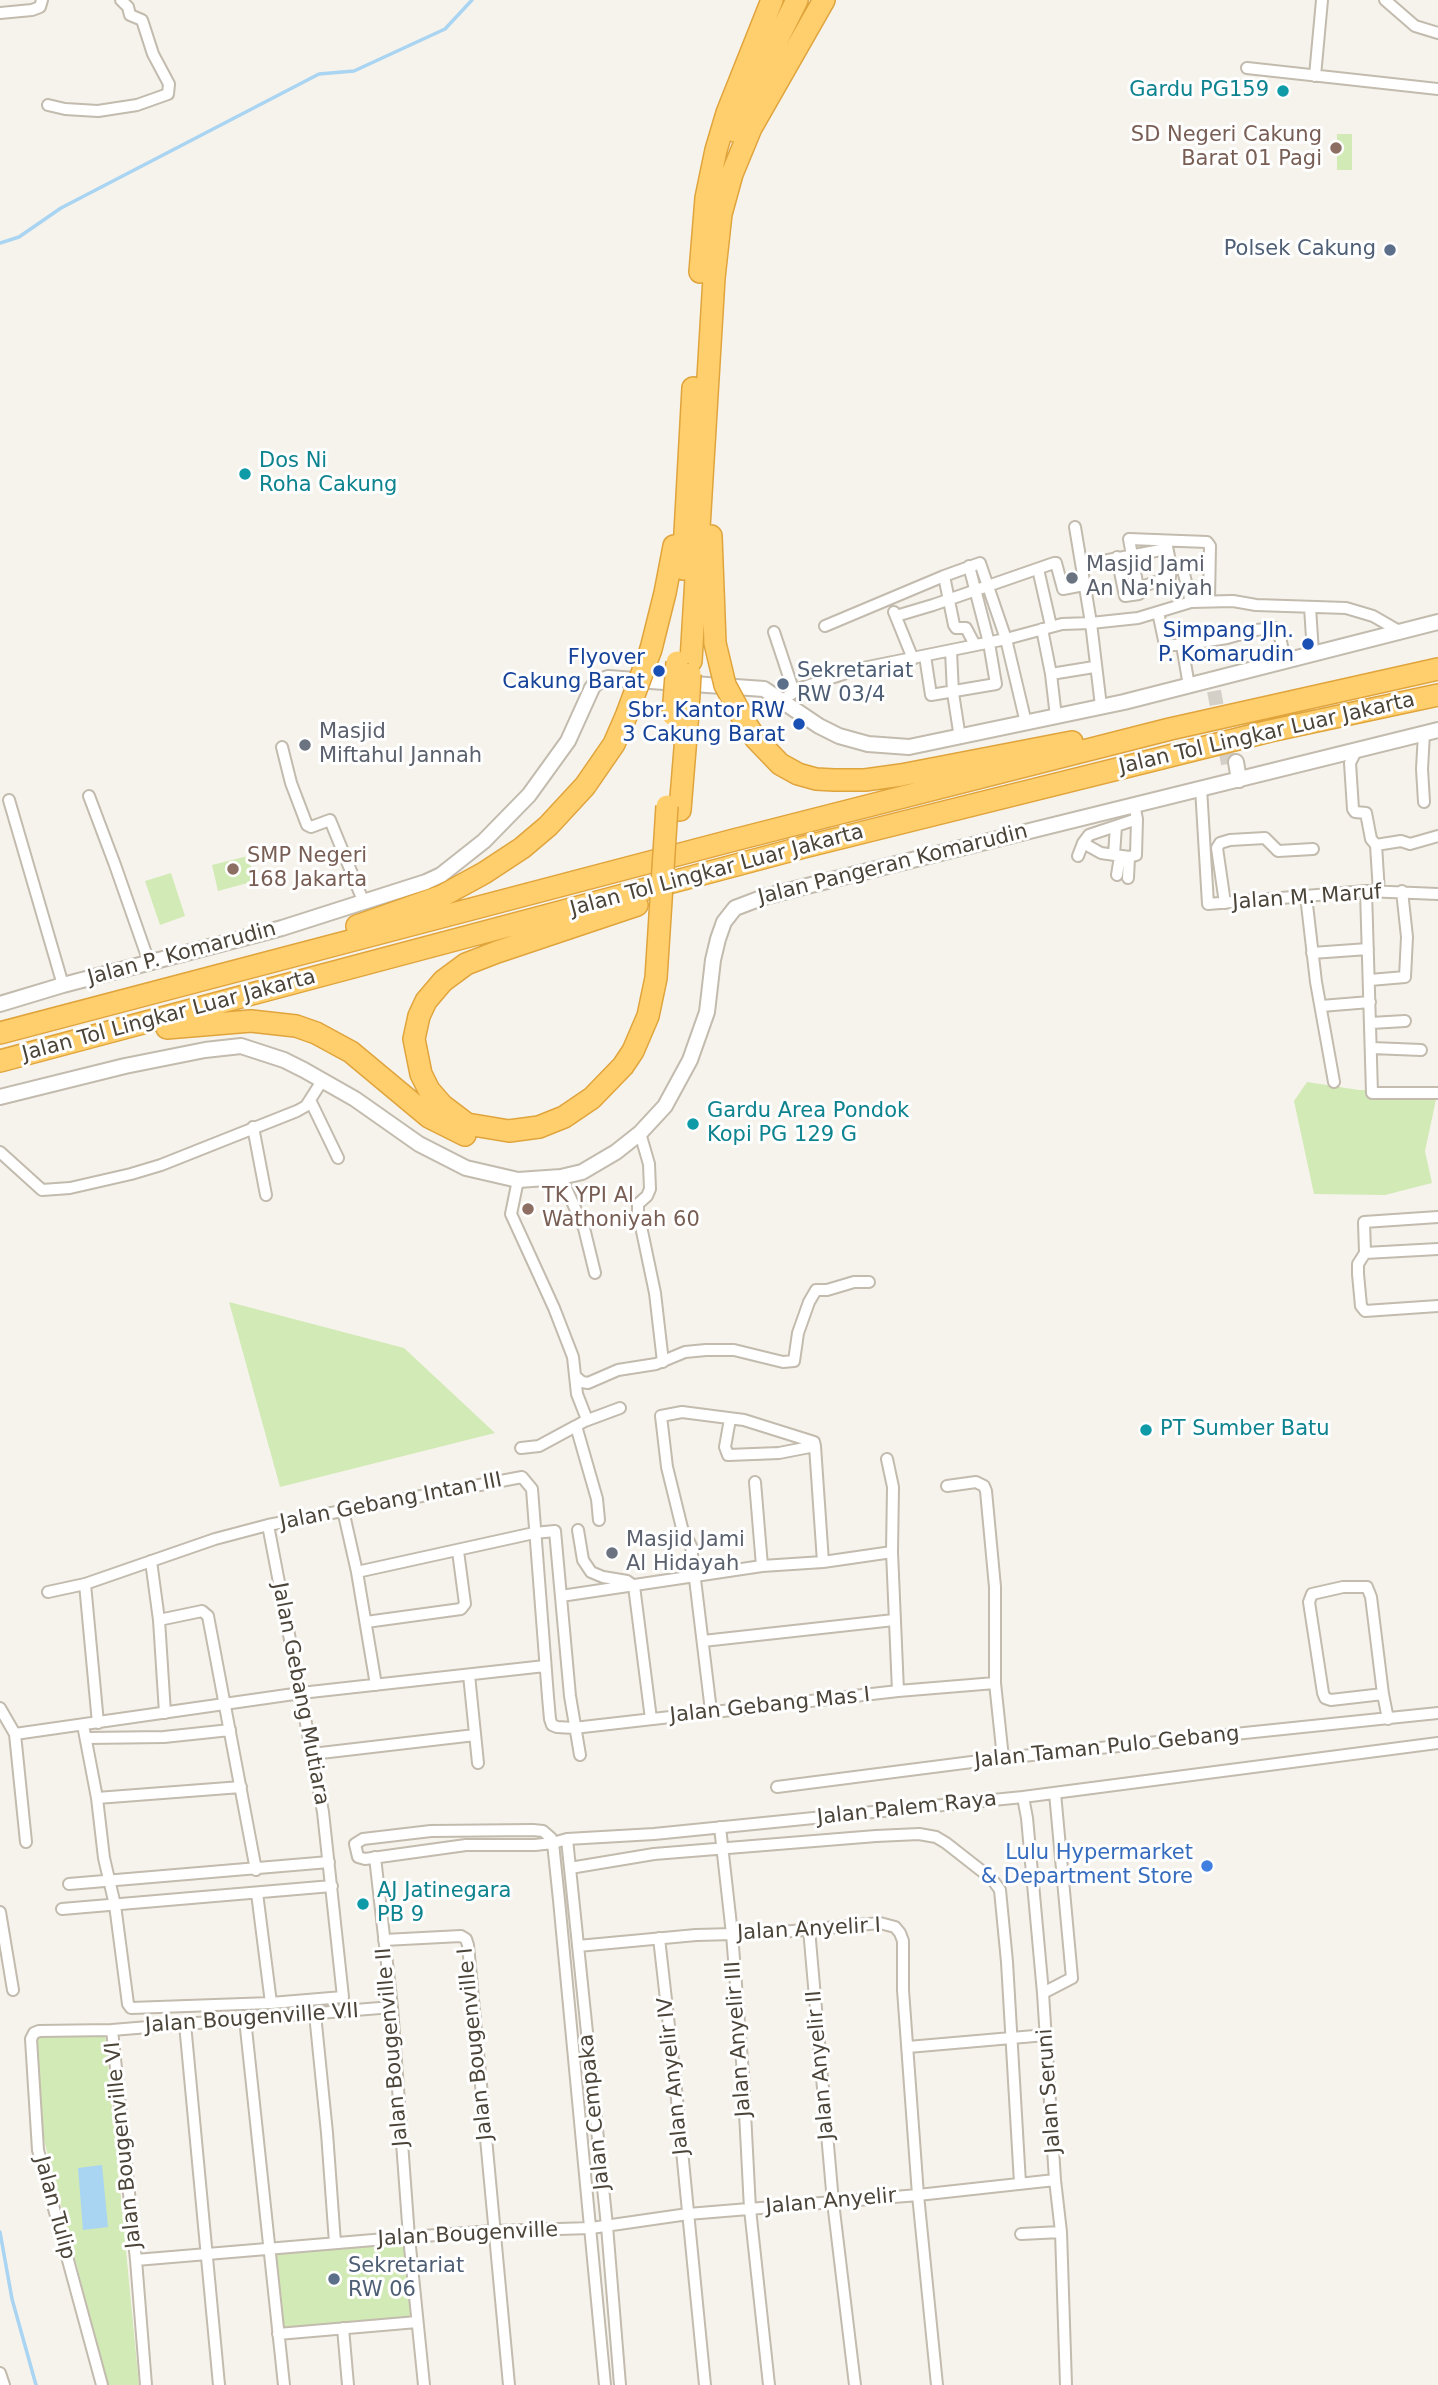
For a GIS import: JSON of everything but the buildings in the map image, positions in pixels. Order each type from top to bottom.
[{"type":"highway","points":[[684,662],[687,478],[700,271],[709,180],[727,113],[772,0]]},
{"type":"highway","points":[[65,1045],[149,1030],[219,1022],[251,1021],[296,1026],[316,1033],[351,1052],[415,1107],[452,1130],[487,1142],[517,1143],[557,1133],[596,1110],[621,1086],[641,1059],[659,1023],[665,1000],[666,917],[721,214],[720,191],[732,141],[757,80],[797,0]]},
{"type":"highway","points":[[721,214],[732,174],[754,122],[824,0]]},
{"type":"highway","points":[[706,415],[715,643],[726,685],[746,724],[755,739],[780,764],[798,774],[816,779],[849,781],[901,775],[1116,735],[1170,729]]},
{"type":"highway","points":[[199,980],[419,905],[452,891],[522,848],[568,806],[614,744],[651,649],[665,593],[687,478]]},
{"type":"highway","name":"Jalan Tol Lingkar Luar Jakarta","points":[[0,1032],[1170,729],[1438,669]]},
{"type":"highway","name":"Jalan Tol Lingkar Luar Jakarta","points":[[0,1061],[804,847],[1243,738],[1438,695]]},
{"type":"highway","points":[[666,917],[648,1016],[633,1051],[623,1066],[592,1098],[564,1117],[546,1124],[509,1131],[467,1124],[442,1105],[429,1090],[416,1055],[415,1029],[426,1001],[453,972],[497,952],[804,847]]},
{"type":"street","points":[[0,13],[32,10],[40,7],[42,0]]},
{"type":"street","points":[[48,105],[65,109],[114,109],[168,94],[169,84],[153,54],[142,20],[130,15],[128,7],[121,0]]},
{"type":"street","points":[[1315,76],[1322,0]]},
{"type":"street","points":[[1385,0],[1415,26],[1424,31],[1438,33]]},
{"type":"street","points":[[1248,68],[1438,89]]},
{"type":"street","points":[[1075,527],[1101,706]]},
{"type":"street","points":[[1082,565],[1166,545],[1209,544],[1209,600]]},
{"type":"street","points":[[1117,557],[1125,596],[1170,577],[1171,566],[1166,545]]},
{"type":"street","points":[[1130,554],[1139,591],[1153,614],[1165,645],[1227,638],[1255,630],[1278,630],[1285,659]]},
{"type":"street","points":[[825,626],[980,563],[1006,639],[1026,723]]},
{"type":"street","points":[[895,616],[933,606],[1056,563],[1063,589],[1084,585]]},
{"type":"street","points":[[925,656],[930,694],[953,693],[996,684],[989,643],[969,566]]},
{"type":"street","points":[[1171,566],[1183,570],[1191,602]]},
{"type":"street","points":[[1038,569],[1056,716]]},
{"type":"street","points":[[944,576],[955,627],[966,628],[975,645]]},
{"type":"street","points":[[926,583],[933,606]]},
{"type":"street","points":[[890,600],[913,659]]},
{"type":"street","points":[[788,696],[858,668],[989,643],[1047,627],[1153,614],[1191,602],[1209,600],[1362,611],[1399,631]]},
{"type":"street","points":[[1255,630],[1256,605]]},
{"type":"street","points":[[1310,607],[1313,653]]},
{"type":"street","points":[[774,632],[788,696],[824,729],[868,744],[916,747],[1189,686],[1216,685],[1285,659],[1438,622]]},
{"type":"street","points":[[1182,645],[1189,686]]},
{"type":"street","points":[[951,651],[953,693],[960,738]]},
{"type":"street","points":[[1051,674],[1094,667]]},
{"type":"street","name":"Jalan P. Komarudin","points":[[0,1004],[282,928],[364,903],[441,875],[484,841],[518,808],[568,741],[593,688],[600,680],[608,678],[755,688],[788,696]]},
{"type":"street","points":[[1424,802],[1422,761],[1431,731]]},
{"type":"street","name":"Jalan Pangeran Komarudin","points":[[0,1097],[125,1066],[241,1046],[284,1060],[355,1099],[419,1144],[451,1162],[476,1172],[518,1180],[561,1177],[599,1164],[640,1133],[665,1106],[690,1060],[707,1012],[718,939],[724,922],[735,908],[787,891],[1135,811],[1200,788],[1431,731]]},
{"type":"street","points":[[282,747],[291,783],[307,825],[311,827],[330,820],[364,903]]},
{"type":"street","points":[[1357,749],[1350,763],[1353,809],[1355,813],[1366,813],[1371,839],[1376,845],[1379,892]]},
{"type":"street","points":[[1232,763],[1235,781]]},
{"type":"street","name":"Jalan M. Maruf","points":[[1200,788],[1206,902],[1211,905],[1366,891],[1438,894]]},
{"type":"street","points":[[89,796],[116,864],[149,962]]},
{"type":"street","points":[[9,800],[63,985]]},
{"type":"street","points":[[1078,856],[1083,843],[1096,831],[1116,826],[1135,811]]},
{"type":"street","points":[[1083,843],[1101,853],[1136,855],[1135,811]]},
{"type":"street","points":[[1116,826],[1122,876]]},
{"type":"street","points":[[1376,845],[1401,841],[1410,844],[1438,836]]},
{"type":"street","points":[[1225,903],[1217,848],[1220,844],[1230,840],[1265,838],[1278,852],[1313,849]]},
{"type":"street","points":[[1366,891],[1372,1093],[1438,1093]]},
{"type":"street","points":[[1370,980],[1405,977],[1407,937],[1402,891]]},
{"type":"street","points":[[1306,897],[1312,953],[1334,1082]]},
{"type":"street","points":[[1312,953],[1368,948]]},
{"type":"street","points":[[1321,1006],[1370,1002]]},
{"type":"street","points":[[1371,1023],[1405,1021]]},
{"type":"street","points":[[1372,1048],[1421,1050]]},
{"type":"street","points":[[0,1152],[34,1185],[52,1191],[131,1174],[306,1106],[322,1081]]},
{"type":"street","points":[[310,1100],[338,1158]]},
{"type":"street","points":[[253,1127],[266,1195]]},
{"type":"street","points":[[640,1133],[649,1164],[650,1189],[638,1204],[638,1212],[655,1293],[663,1362]]},
{"type":"street","points":[[561,1177],[584,1228],[595,1273]]},
{"type":"street","points":[[518,1180],[512,1214],[573,1357],[580,1423],[599,1520]]},
{"type":"street","points":[[1438,1217],[1366,1221],[1363,1223],[1365,1253],[1358,1264],[1361,1306],[1365,1311],[1438,1306]]},
{"type":"street","points":[[1365,1253],[1438,1249]]},
{"type":"street","points":[[575,1376],[587,1383],[618,1370],[663,1362],[685,1352],[724,1349],[783,1362],[794,1361],[798,1333],[816,1290],[827,1290],[854,1282],[869,1282]]},
{"type":"street","points":[[521,1448],[539,1446],[580,1423],[620,1408]]},
{"type":"street","points":[[711,1711],[691,1546],[678,1517],[667,1467],[660,1419],[664,1414],[682,1412],[730,1419],[774,1428],[814,1442],[823,1562]]},
{"type":"street","points":[[730,1419],[725,1447],[728,1455],[779,1453],[815,1446]]},
{"type":"street","points":[[887,1460],[893,1487],[892,1552],[898,1691]]},
{"type":"street","name":"Jalan Gebang Intan III","points":[[48,1592],[85,1584],[215,1539],[268,1525],[522,1477],[532,1489],[534,1533]]},
{"type":"street","points":[[755,1482],[762,1566]]},
{"type":"street","points":[[947,1486],[976,1482],[984,1486],[986,1491],[995,1587],[995,1683],[1003,1758]]},
{"type":"street","points":[[343,1510],[357,1572],[376,1685]]},
{"type":"street","name":"Jalan Gebang Mutiara","points":[[268,1525],[312,1754],[329,1862],[344,1996],[271,2003]]},
{"type":"street","points":[[357,1572],[552,1530],[556,1534],[574,1728],[580,1755]]},
{"type":"street","points":[[578,1530],[583,1560],[591,1572],[627,1581],[634,1586],[651,1719]]},
{"type":"street","points":[[534,1533],[552,1725],[574,1728]]},
{"type":"street","points":[[366,1622],[461,1609],[465,1604],[458,1550]]},
{"type":"street","points":[[561,1596],[694,1575],[892,1552]]},
{"type":"street","points":[[151,1561],[159,1620],[165,1713]]},
{"type":"street","points":[[85,1584],[98,1723]]},
{"type":"street","points":[[1383,1694],[1331,1700],[1325,1698],[1309,1602],[1312,1594],[1343,1587],[1367,1587],[1371,1597],[1388,1718]]},
{"type":"street","points":[[159,1620],[198,1611],[206,1612],[226,1704],[256,1870]]},
{"type":"street","points":[[703,1641],[894,1620]]},
{"type":"street","points":[[15,1734],[301,1693],[545,1666]]},
{"type":"street","points":[[469,1675],[478,1763]]},
{"type":"street","name":"Jalan Gebang Mas I","points":[[574,1728],[898,1691],[995,1683]]},
{"type":"street","points":[[0,1709],[15,1734],[26,1842]]},
{"type":"street","name":"Jalan Taman Pulo Gebang","points":[[777,1787],[1003,1758],[1438,1713]]},
{"type":"street","points":[[83,1725],[97,1798],[108,1880],[115,1905],[128,2004],[131,2008],[271,2003],[257,1893]]},
{"type":"street","points":[[87,1738],[164,1737],[230,1730]]},
{"type":"street","points":[[312,1754],[475,1735]]},
{"type":"street","name":"Jalan Palem Raya","points":[[376,1857],[466,1845],[535,1845],[567,1839],[720,1828],[1023,1797],[1438,1743]]},
{"type":"street","points":[[97,1798],[240,1787]]},
{"type":"street","points":[[1043,1993],[1072,1978],[1055,1793]]},
{"type":"street","name":"Jalan Seruni","points":[[1023,1797],[1043,1993],[1061,2232],[1066,2385]]},
{"type":"street","name":"Jalan Anyelir III","points":[[720,1828],[732,1934],[750,2209],[769,2385]]},
{"type":"street","points":[[376,1857],[358,1857],[355,1844],[363,1839],[431,1831],[508,1829],[543,1831],[553,1843]]},
{"type":"street","points":[[570,1868],[654,1854],[723,1848],[876,1836],[936,1837],[992,1879],[1000,1890],[1011,2038],[1017,2184]]},
{"type":"street","name":"Jalan Cempaka","points":[[567,1839],[607,2226],[620,2385]]},
{"type":"street","name":"Jalan Cempaka","points":[[553,1843],[605,2385]]},
{"type":"street","name":"Jalan Bougenville II","points":[[376,1857],[424,2385]]},
{"type":"street","points":[[69,1884],[329,1862]]},
{"type":"street","points":[[62,1909],[332,1886]]},
{"type":"street","points":[[0,1912],[13,1990]]},
{"type":"street","name":"Jalan Anyelir I","points":[[578,1946],[880,1923],[895,1927],[901,1933],[904,1941],[904,1990],[918,2195],[937,2385]]},
{"type":"street","name":"Jalan Anyelir II","points":[[809,1929],[833,2202],[855,2385]]},
{"type":"street","name":"Jalan Bougenville I","points":[[384,1940],[461,1936],[466,1938],[494,2231]]},
{"type":"street","name":"Jalan Anyelir IV","points":[[659,1938],[705,2385]]},
{"type":"street","name":"Jalan Bougenville VII","points":[[39,2031],[112,2030],[391,2007]]},
{"type":"street","points":[[315,2014],[335,2243]]},
{"type":"street","points":[[245,2019],[260,2138],[268,2250],[284,2385]]},
{"type":"street","points":[[185,2024],[219,2385]]},
{"type":"street","name":"Jalan Bougenville VI","points":[[112,2030],[146,2385]]},
{"type":"street","name":"Jalan Tulip","points":[[39,2031],[31,2039],[38,2150],[102,2385]]},
{"type":"street","points":[[908,2047],[1046,2035]]},
{"type":"street","name":"Jalan Anyelir","points":[[607,2226],[688,2214],[1056,2182]]},
{"type":"street","name":"Jalan Bougenville","points":[[136,2260],[409,2237],[607,2226]]},
{"type":"street","points":[[494,2231],[509,2385]]},
{"type":"street","points":[[1021,2234],[1061,2232]]},
{"type":"street","points":[[278,2334],[417,2322]]},
{"type":"street","points":[[343,2328],[348,2385]]},
{"type":"street","points":[[0,2375],[4,2385]]},
{"type":"green space","points":[[1337,134],[1352,134],[1352,170],[1337,170]]},
{"type":"green space","points":[[248,856],[255,881],[218,891],[212,865]]},
{"type":"green space","points":[[171,873],[185,916],[160,925],[145,881]]},
{"type":"green space","points":[[1307,1082],[1359,1090],[1438,1090],[1425,1151],[1432,1183],[1385,1195],[1314,1194],[1294,1101]]},
{"type":"green space","points":[[229,1302],[404,1348],[495,1433],[280,1487]]},
{"type":"green space","points":[[105,2033],[139,2385],[108,2385],[39,2121],[29,2038]]},
{"type":"green space","points":[[409,2237],[417,2322],[278,2334],[268,2250]]},
{"type":"water","points":[[102,2165],[108,2227],[83,2230],[78,2168]]},
{"type":"waterway","points":[[0,243],[19,237],[61,208],[319,74],[354,71],[445,29],[472,0]]},
{"type":"waterway","points":[[0,2232],[12,2299],[36,2385]]},
{"type":"tunnel","points":[[1214,691],[1228,764]]},
{"type":"place","name":"Gardu PG159","points":[[1283,91]]},
{"type":"place","name":"SD Negeri Cakung Barat 01 Pagi","points":[[1336,148]]},
{"type":"place","name":"Polsek Cakung","points":[[1390,250]]},
{"type":"place","name":"Dos Ni Roha Cakung","points":[[245,474]]},
{"type":"place","name":"Masjid Jami An Na'niyah","points":[[1072,578]]},
{"type":"place","name":"Simpang Jln. P. Komarudin","points":[[1308,644]]},
{"type":"place","name":"Flyover Cakung Barat","points":[[659,671]]},
{"type":"place","name":"Sekretariat RW 03/4","points":[[783,684]]},
{"type":"place","name":"Sbr. Kantor RW 3 Cakung Barat","points":[[799,724]]},
{"type":"place","name":"Masjid Miftahul Jannah","points":[[305,745]]},
{"type":"place","name":"SMP Negeri 168 Jakarta","points":[[233,869]]},
{"type":"place","name":"Gardu Area Pondok Kopi PG 129 G","points":[[693,1124]]},
{"type":"place","name":"TK YPI Al Wathoniyah 60","points":[[528,1209]]},
{"type":"place","name":"PT Sumber Batu","points":[[1146,1430]]},
{"type":"place","name":"Masjid Jami Al Hidayah","points":[[612,1553]]},
{"type":"place","name":"Lulu Hypermarket & Department Store","points":[[1207,1866]]},
{"type":"place","name":"AJ Jatinegara PB 9","points":[[363,1904]]},
{"type":"place","name":"Sekretariat RW 06","points":[[334,2279]]}]
